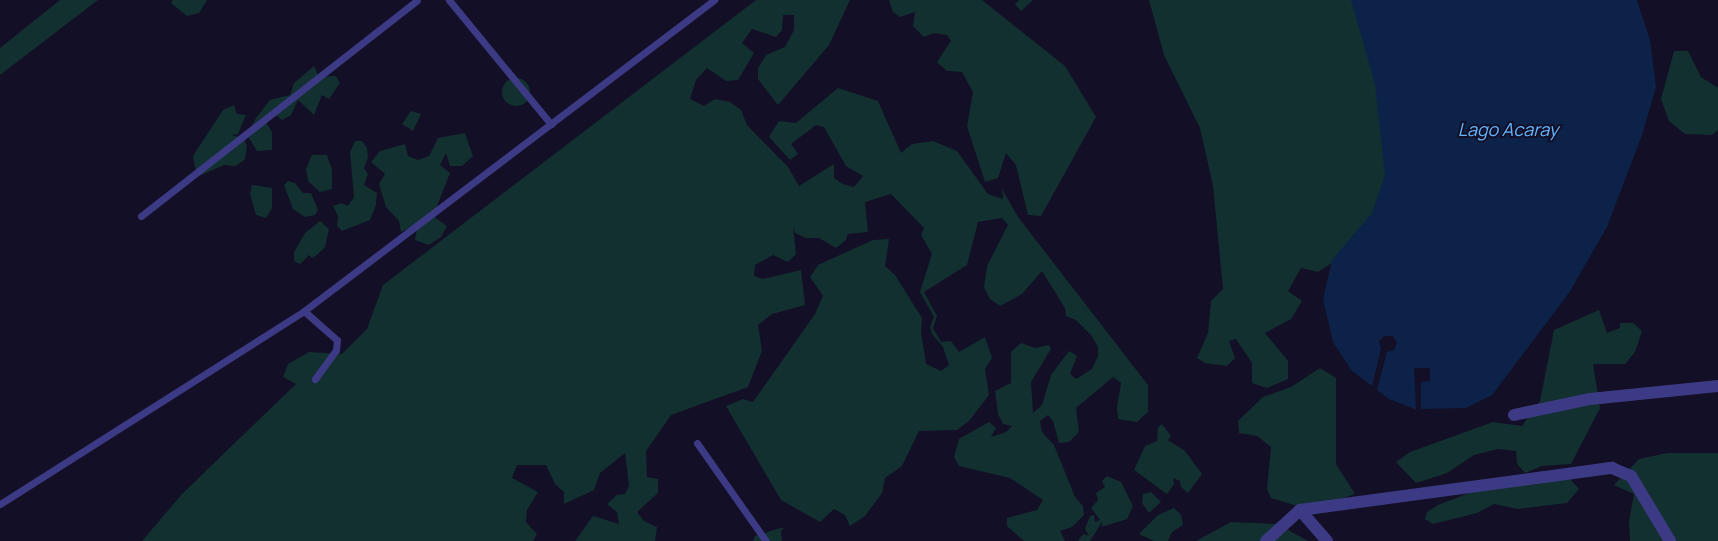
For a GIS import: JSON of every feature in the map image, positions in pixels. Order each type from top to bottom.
[{"type":"street","points":[[1514,415],[1590,399],[1718,386]]},
{"type":"street","points":[[1266,541],[1300,510],[1612,468],[1631,476],[1670,541]]},
{"type":"street","points":[[1300,510],[1327,541]]},
{"type":"lane","points":[[141,216],[417,0]]},
{"type":"lane","points":[[449,0],[551,124]]},
{"type":"lane","points":[[0,504],[304,311],[714,0]]},
{"type":"lane","points":[[304,311],[337,340],[336,350],[314,379]]},
{"type":"lane","points":[[697,443],[766,541]]},
{"type":"green space","points":[[60,0],[98,0],[0,75],[0,48]]},
{"type":"green space","points":[[173,0],[207,0],[199,13],[187,16],[171,3]]},
{"type":"green space","points":[[756,0],[850,0],[829,45],[778,105],[758,79],[758,68],[766,55],[785,47],[794,30],[794,15],[783,15],[782,30],[776,37],[752,29],[742,43],[754,53],[738,80],[726,81],[707,68],[696,80],[690,99],[704,106],[715,99],[730,102],[741,110],[747,125],[788,167],[799,186],[834,164],[834,178],[843,184],[854,187],[863,176],[846,166],[824,127],[816,125],[791,144],[798,154],[790,160],[769,137],[779,121],[796,123],[838,88],[878,101],[901,153],[912,144],[933,141],[957,151],[988,194],[1003,199],[1002,189],[1018,217],[1148,385],[1148,412],[1137,422],[1118,419],[1117,407],[1121,383],[1113,377],[1076,408],[1079,432],[1069,442],[1059,443],[1053,421],[1048,415],[1040,421],[1042,432],[1054,445],[1075,497],[1083,506],[1084,515],[1072,527],[1060,531],[1065,541],[1024,541],[1007,526],[1007,518],[1037,510],[1043,500],[1010,478],[959,466],[954,457],[959,439],[989,422],[996,428],[991,437],[1006,432],[1012,426],[1003,424],[998,414],[995,391],[1011,383],[1011,352],[1021,343],[1035,348],[1049,345],[1051,349],[1031,382],[1033,413],[1042,405],[1051,375],[1069,351],[1077,356],[1070,374],[1076,379],[1092,369],[1098,356],[1098,347],[1091,335],[1076,320],[1066,316],[1065,308],[1042,271],[1022,294],[1000,306],[990,299],[984,287],[987,266],[1008,225],[1002,218],[978,222],[967,265],[924,292],[937,316],[933,328],[941,342],[951,341],[959,352],[985,337],[992,358],[985,369],[989,395],[969,421],[957,430],[919,431],[902,466],[885,478],[882,493],[865,516],[850,526],[845,515],[834,509],[820,522],[781,500],[726,406],[743,399],[753,402],[815,314],[823,296],[810,277],[818,265],[873,240],[889,239],[885,266],[895,275],[922,318],[921,332],[926,364],[941,371],[949,365],[943,347],[932,334],[930,327],[934,317],[920,292],[932,254],[921,235],[924,228],[891,194],[865,202],[868,232],[848,234],[846,240],[836,248],[819,238],[806,238],[795,233],[793,227],[796,254],[788,262],[773,255],[755,265],[754,276],[763,279],[801,270],[805,305],[772,314],[758,325],[762,351],[748,387],[671,415],[646,451],[647,477],[658,479],[658,493],[637,512],[644,521],[657,527],[655,541],[575,541],[593,516],[619,524],[617,512],[607,504],[617,495],[625,494],[629,486],[625,453],[600,473],[594,490],[564,504],[564,492],[555,484],[546,465],[517,465],[512,478],[538,492],[527,510],[526,522],[537,534],[533,541],[142,541],[182,494],[296,384],[283,377],[288,364],[309,352],[342,354],[367,329],[383,285]]},
{"type":"green space","points":[[889,0],[982,0],[1065,66],[1096,117],[1041,216],[1028,215],[1016,165],[1006,153],[998,178],[985,182],[967,126],[973,92],[962,72],[947,71],[937,62],[951,41],[947,35],[934,33],[924,37],[913,26],[915,12],[900,17],[893,12]]},
{"type":"green space","points":[[1019,0],[1033,0],[1021,11],[1015,4]]},
{"type":"green space","points":[[1149,0],[1368,0],[1392,181],[1350,251],[1318,272],[1301,268],[1288,291],[1302,301],[1291,319],[1265,333],[1288,361],[1288,379],[1267,388],[1252,383],[1252,363],[1236,339],[1229,341],[1235,358],[1227,366],[1205,363],[1197,358],[1208,333],[1211,301],[1223,289],[1213,186],[1200,128],[1164,55]]},
{"type":"green space","points":[[1674,51],[1688,51],[1701,77],[1718,88],[1718,130],[1712,135],[1685,134],[1669,121],[1661,99]]},
{"type":"green space","points":[[314,66],[319,77],[336,76],[340,83],[329,99],[322,95],[314,115],[298,100],[291,115],[282,120],[271,111],[263,118],[272,132],[272,150],[257,151],[247,135],[256,118],[270,100],[290,95],[294,83]]},
{"type":"green space","points":[[516,78],[526,82],[530,92],[526,102],[516,106],[506,102],[502,92],[506,82]]},
{"type":"green space","points":[[234,105],[237,114],[246,115],[238,134],[231,135],[243,138],[247,145],[245,159],[236,166],[224,165],[197,177],[193,156],[223,110]]},
{"type":"green space","points":[[411,111],[421,114],[413,131],[402,124]]},
{"type":"green space","points":[[465,133],[473,156],[462,166],[450,166],[446,153],[440,165],[450,173],[433,216],[447,226],[441,237],[429,245],[415,240],[418,224],[401,232],[399,221],[386,207],[379,184],[385,174],[371,162],[380,151],[405,144],[408,156],[418,160],[429,156],[438,138]]},
{"type":"green space","points":[[355,141],[362,141],[367,148],[368,158],[364,168],[368,174],[364,185],[377,193],[376,205],[370,220],[342,231],[337,226],[338,216],[333,206],[341,203],[348,206],[354,197],[350,152]]},
{"type":"green space","points":[[312,155],[327,155],[332,170],[332,189],[320,192],[308,181],[306,169]]},
{"type":"green space","points":[[288,181],[295,183],[303,193],[311,193],[318,210],[315,215],[305,217],[293,209],[284,185]]},
{"type":"green space","points":[[252,185],[272,188],[272,208],[266,218],[256,215],[250,194]]},
{"type":"green space","points":[[320,221],[329,229],[325,247],[312,258],[309,255],[300,264],[294,261],[294,252],[305,233]]},
{"type":"green space","points":[[1599,310],[1607,333],[1620,328],[1620,323],[1633,323],[1642,331],[1635,352],[1625,364],[1593,364],[1600,408],[1571,464],[1542,466],[1525,473],[1517,464],[1516,451],[1498,449],[1474,455],[1447,473],[1416,483],[1396,462],[1410,452],[1493,422],[1522,426],[1540,401],[1554,330]]},
{"type":"green space","points":[[1320,368],[1336,378],[1336,464],[1355,494],[1311,510],[1271,498],[1267,489],[1271,447],[1257,436],[1239,433],[1238,421],[1263,397],[1291,387]]},
{"type":"green space","points":[[1162,424],[1171,436],[1168,440],[1185,451],[1202,474],[1188,493],[1181,487],[1180,481],[1173,478],[1174,484],[1167,494],[1134,470],[1145,446],[1157,441],[1158,427]]},
{"type":"green space","points":[[1667,453],[1718,453],[1718,541],[1630,541],[1629,521],[1634,494],[1614,485],[1639,459]]},
{"type":"green space","points":[[1107,476],[1121,482],[1133,506],[1127,519],[1102,527],[1102,522],[1090,541],[1078,541],[1083,534],[1089,536],[1085,529],[1090,516],[1094,515],[1095,522],[1100,520],[1091,508],[1098,500],[1096,493],[1105,487],[1102,481]]},
{"type":"green space","points":[[1568,477],[1579,489],[1567,503],[1518,509],[1494,504],[1477,513],[1433,524],[1425,519],[1427,512],[1438,505],[1487,486]]},
{"type":"green space","points":[[1151,492],[1161,502],[1149,513],[1142,503],[1143,494]]},
{"type":"green space","points":[[1174,508],[1181,515],[1183,525],[1172,532],[1168,541],[1154,541],[1139,534],[1158,515]]},
{"type":"green space","points":[[1231,522],[1277,524],[1308,541],[1196,541]]},
{"type":"green space","points":[[784,528],[781,531],[782,541],[753,541],[755,536]]},
{"type":"water","name":"Lago Acaray","points":[[1351,0],[1637,0],[1650,40],[1656,87],[1642,135],[1607,227],[1569,293],[1492,395],[1466,408],[1415,409],[1389,399],[1352,371],[1333,342],[1323,299],[1332,260],[1372,213],[1385,175],[1375,84]]},
{"type":"pier","points":[[1384,336],[1393,336],[1397,343],[1394,350],[1387,352],[1377,390],[1372,386],[1381,349],[1379,341]]},
{"type":"pier","points":[[1414,368],[1430,368],[1430,381],[1421,382],[1421,409],[1416,409]]}]
